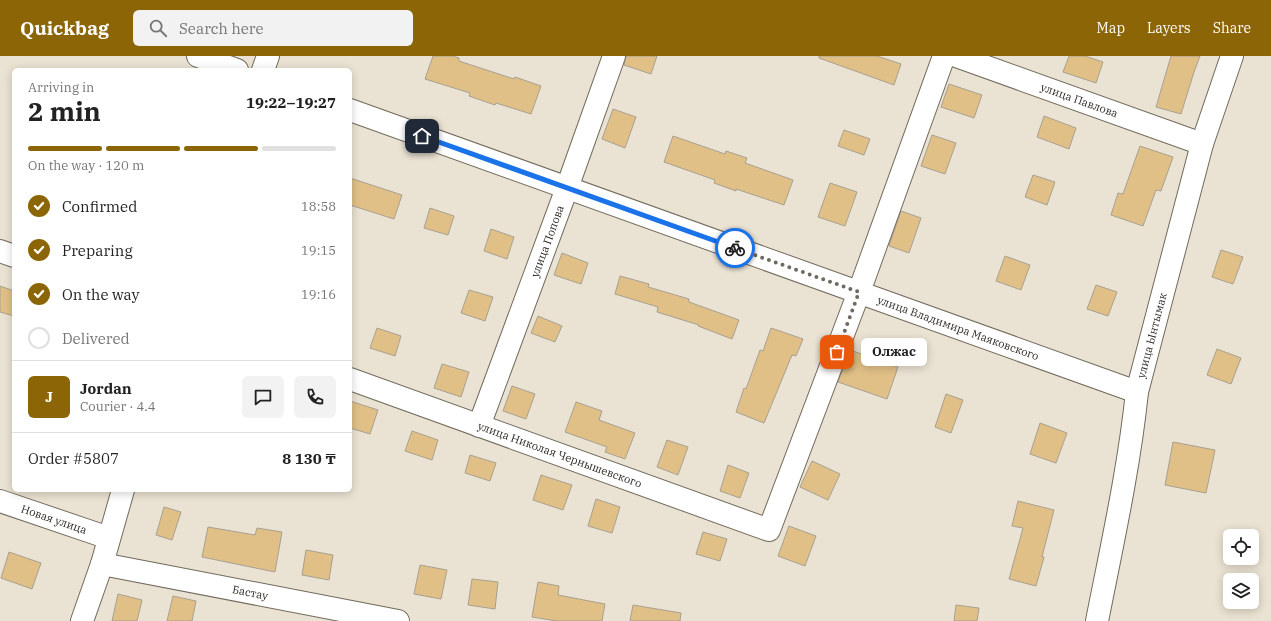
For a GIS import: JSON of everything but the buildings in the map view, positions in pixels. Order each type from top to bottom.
[{"type":"street","points":[[198,56],[231,68]]},
{"type":"street","points":[[264,68],[268,56]]},
{"type":"street","name":"улица Попова","points":[[479,426],[614,56]]},
{"type":"street","points":[[859,292],[944,56]]},
{"type":"street","name":"улица Павлова","points":[[956,56],[1202,144]]},
{"type":"street","name":"улица Ынтымак","points":[[1097,621],[1127,469],[1137,392],[1202,144],[1232,56]]},
{"type":"street","name":"улица Владимира Маяковского","points":[[352,111],[1137,392]]},
{"type":"street","points":[[0,251],[12,255]]},
{"type":"street","name":"улица Николая Чернышевского","points":[[352,380],[769,530],[859,292]]},
{"type":"street","points":[[82,621],[102,564],[122,492]]},
{"type":"street","name":"Новая улица","points":[[0,501],[109,538]]},
{"type":"street","name":"Бастау","points":[[102,564],[398,621]]},
{"type":"way so far","points":[[735,248],[859,292],[837,352]]},
{"type":"place","name":"Олжас","points":[[837,352]]},
{"type":"route","points":[[422,136],[735,248]]}]
